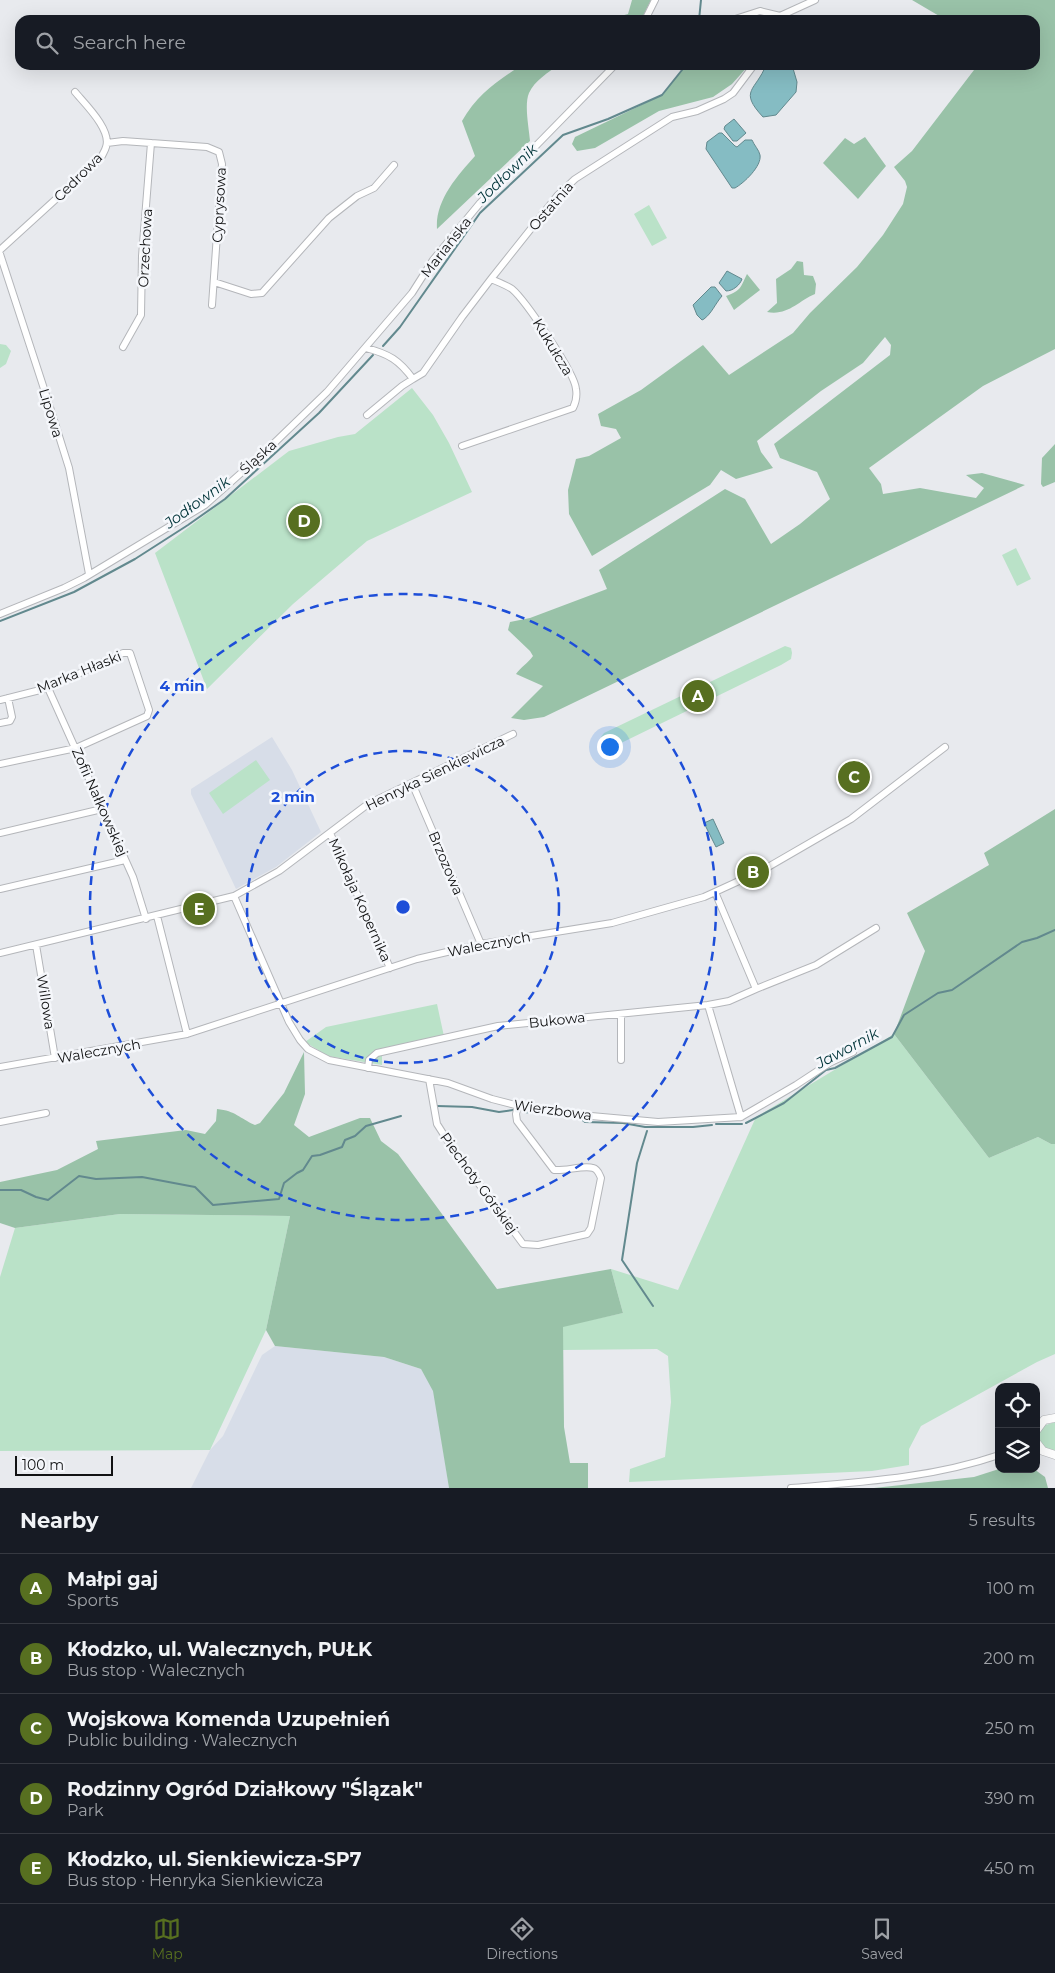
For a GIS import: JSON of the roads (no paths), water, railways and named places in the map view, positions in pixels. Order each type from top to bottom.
[{"type":"main road","points":[[1038,1428],[1044,1420],[1055,1418]]},
{"type":"main road","points":[[1040,1448],[1054,1457]]},
{"type":"street","points":[[648,15],[655,0]]},
{"type":"street","points":[[785,15],[815,0]]},
{"type":"street","points":[[748,15],[760,11],[771,15]]},
{"type":"street","name":"Mariańska","points":[[366,348],[412,293],[439,252],[480,203],[610,70]]},
{"type":"street","name":"Ostatnia","points":[[367,415],[402,386],[423,373],[491,278],[557,196],[575,179],[672,117],[697,111],[724,100],[733,93],[750,70]]},
{"type":"street","name":"Cedrowa","points":[[0,250],[100,158],[107,143],[102,124],[75,92]]},
{"type":"street","name":"Cyprysowa","points":[[107,143],[123,141],[206,147],[219,152],[222,164],[212,305]]},
{"type":"street","name":"Orzechowa","points":[[123,347],[141,315],[142,256],[150,143]]},
{"type":"street","points":[[214,282],[252,294],[262,293],[329,218],[357,196],[374,188],[394,165]]},
{"type":"street","name":"Lipowa","points":[[0,254],[69,468],[89,574]]},
{"type":"street","name":"Kukułcza","points":[[462,446],[573,408],[576,402],[576,388],[562,360],[526,304],[511,289],[491,278]]},
{"type":"street","points":[[366,348],[386,354],[406,370],[413,379]]},
{"type":"street","name":"Śląska","points":[[0,614],[64,588],[205,505],[267,450],[327,392],[366,348]]},
{"type":"street","name":"Marka Hłaski","points":[[0,700],[48,688],[123,653],[130,653],[149,710],[147,716],[76,748]]},
{"type":"street","name":"Zofii Nałkowskiej","points":[[48,688],[134,877],[146,919]]},
{"type":"street","points":[[0,723],[10,721],[12,717],[8,698]]},
{"type":"street","name":"Henryka Sienkiewicza","points":[[0,954],[234,896],[279,871],[368,804],[513,734]]},
{"type":"street","name":"Walecznych","points":[[0,1067],[187,1034],[282,1005],[417,959],[481,944],[612,922],[704,897],[790,855],[851,820],[945,747]]},
{"type":"street","points":[[0,764],[76,748]]},
{"type":"street","name":"Brzozowa","points":[[412,783],[481,944]]},
{"type":"street","points":[[0,833],[102,809]]},
{"type":"street","name":"Mikołaja Kopernika","points":[[330,833],[390,968]]},
{"type":"street","points":[[0,889],[125,860]]},
{"type":"street","points":[[715,892],[756,989]]},
{"type":"street","name":"Wierzbowa","points":[[234,896],[289,1022],[308,1049],[329,1060],[429,1079],[518,1106],[580,1115],[658,1122],[741,1117]]},
{"type":"street","points":[[158,916],[187,1034]]},
{"type":"street","name":"Bukowa","points":[[368,1068],[369,1060],[377,1053],[498,1026],[708,1005],[729,1001],[816,965],[876,928]]},
{"type":"street","name":"Willowa","points":[[36,945],[55,1058]]},
{"type":"street","points":[[708,1005],[741,1117],[796,1086],[831,1062],[853,1052]]},
{"type":"street","points":[[621,1014],[621,1060]]},
{"type":"street","name":"Piechoty Górskiej","points":[[429,1079],[437,1124],[523,1244],[538,1245],[587,1234],[591,1228],[601,1178],[598,1171],[592,1167],[563,1171],[554,1170],[517,1121],[518,1106]]},
{"type":"street","points":[[0,1122],[46,1112]]},
{"type":"street","points":[[791,1488],[874,1481],[956,1468],[995,1456]]},
{"type":"water","points":[[764,70],[793,70],[797,82],[796,92],[776,115],[763,117],[750,96],[751,91]]},
{"type":"water","points":[[734,119],[746,133],[737,141],[733,141],[724,129]]},
{"type":"water","points":[[719,133],[722,133],[737,147],[745,140],[752,140],[759,151],[760,159],[755,169],[735,188],[732,188],[706,149],[707,142]]},
{"type":"water","points":[[727,271],[742,279],[736,287],[726,291],[719,283]]},
{"type":"water","points":[[711,287],[715,287],[722,296],[709,314],[702,320],[697,315],[693,305]]},
{"type":"water","points":[[713,819],[724,843],[716,847],[704,823]]},
{"type":"waterway","name":"Jodłownik","points":[[700,15],[701,0]]},
{"type":"waterway","name":"Jodłownik","points":[[383,346],[400,327],[480,213],[563,135],[608,119],[662,95],[682,70]]},
{"type":"waterway","name":"Jodłownik","points":[[0,621],[74,592],[135,559],[225,499],[319,413],[373,355]]},
{"type":"waterway","name":"Jawornik","points":[[746,1123],[784,1103],[826,1070],[835,1068],[892,1037],[904,1015],[938,993],[952,990],[1022,942],[1055,930]]},
{"type":"waterway","name":"Jawornik","points":[[437,1106],[472,1107],[499,1112],[513,1110]]},
{"type":"waterway","name":"Jawornik","points":[[524,1112],[556,1115]]},
{"type":"waterway","name":"Jawornik","points":[[0,1190],[21,1190],[48,1200],[79,1176],[96,1179],[142,1177],[195,1187],[213,1205],[279,1199],[284,1183],[303,1170],[312,1156],[342,1147],[345,1140],[355,1136],[366,1126],[401,1116]]},
{"type":"waterway","name":"Jawornik","points":[[574,1117],[585,1122],[623,1123],[645,1127],[712,1125]]},
{"type":"waterway","name":"Jawornik","points":[[716,1124],[742,1124]]},
{"type":"waterway","points":[[647,1131],[637,1163],[622,1260],[653,1306]]},
{"type":"place","name":"Rodzinny Ogród Działkowy \"Ślązak\"","points":[[304,521]]},
{"type":"place","name":"Małpi gaj","points":[[698,696]]},
{"type":"place","name":"Wojskowa Komenda Uzupełnień","points":[[854,777]]},
{"type":"place","name":"Kłodzko, ul. Walecznych, PUŁK","points":[[753,872]]},
{"type":"place","name":"Kłodzko, ul. Sienkiewicza-SP7","points":[[199,909]]}]
